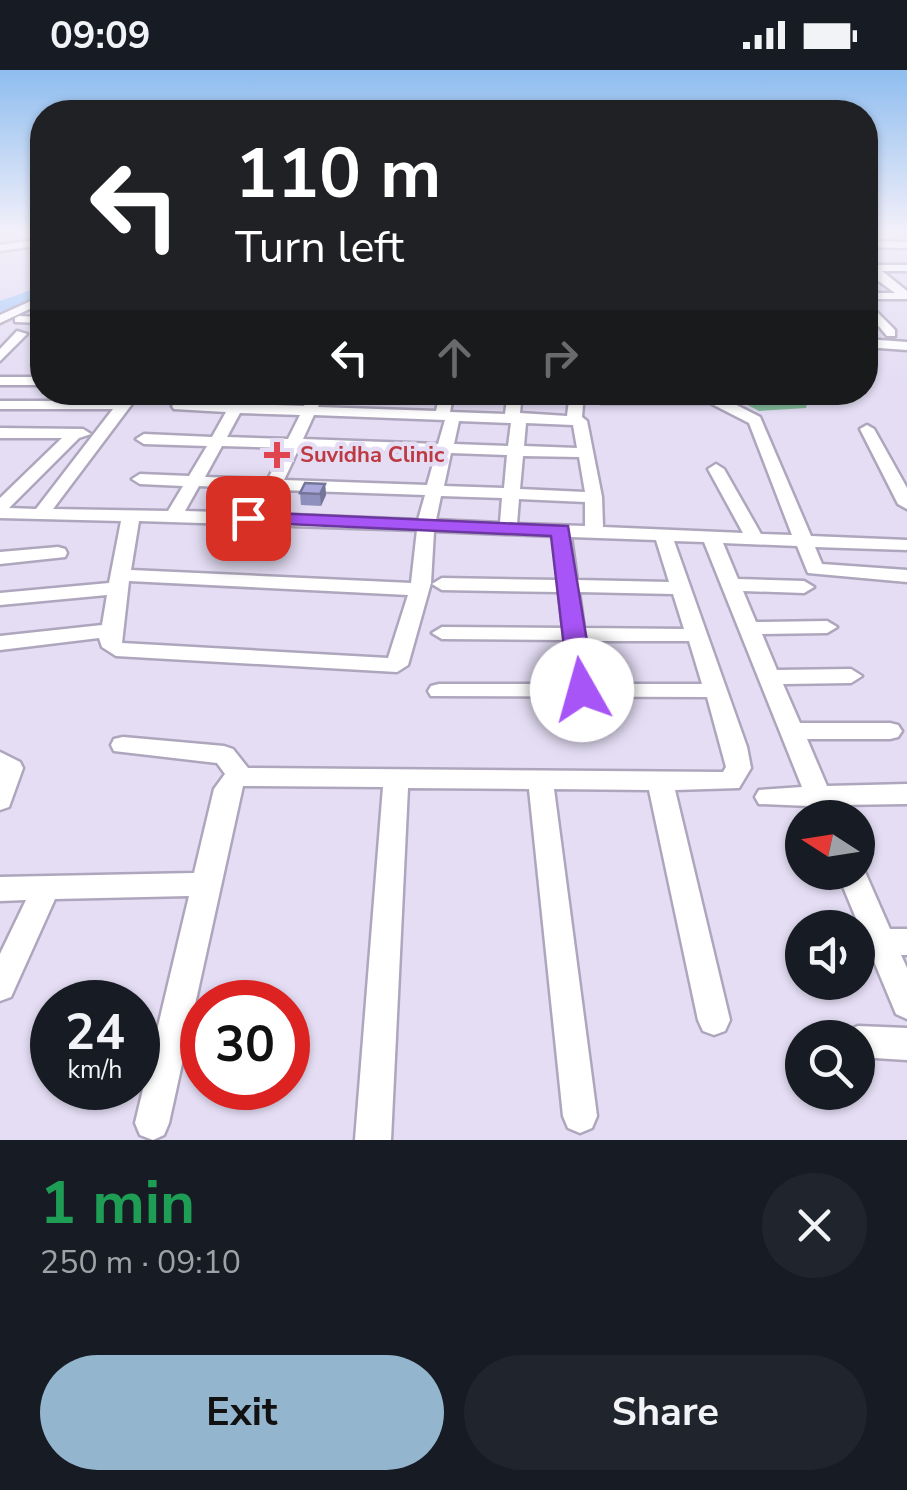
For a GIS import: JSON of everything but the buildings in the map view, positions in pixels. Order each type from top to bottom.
[{"type":"street","points":[[878,283],[907,283]]},
{"type":"street","points":[[890,283],[906,296]]},
{"type":"street","points":[[878,302],[906,296]]},
{"type":"street","points":[[0,319],[30,305]]},
{"type":"street","points":[[878,318],[897,341],[907,366]]},
{"type":"street","points":[[0,357],[20,327],[30,324]]},
{"type":"street","points":[[897,341],[907,334]]},
{"type":"street","points":[[0,381],[30,379]]},
{"type":"street","points":[[0,405],[30,404]]},
{"type":"street","points":[[42,512],[124,405]]},
{"type":"street","points":[[174,516],[238,405]]},
{"type":"street","points":[[258,518],[312,405]]},
{"type":"street","points":[[132,514],[111,630],[112,647],[125,652],[386,667],[401,660],[420,590],[426,524],[443,448],[447,405]]},
{"type":"street","points":[[508,528],[516,451],[516,405]]},
{"type":"street","points":[[574,420],[576,405]]},
{"type":"street","points":[[729,405],[755,420],[818,571],[907,576]]},
{"type":"street","points":[[179,406],[574,420],[584,424],[594,496],[594,532]]},
{"type":"street","points":[[867,428],[907,504]]},
{"type":"street","points":[[0,510],[75,434]]},
{"type":"street","points":[[3,436],[102,434]]},
{"type":"street","points":[[144,439],[588,452]]},
{"type":"street","points":[[716,469],[755,539]]},
{"type":"street","points":[[140,479],[594,496]]},
{"type":"street","points":[[0,510],[901,544],[907,566]]},
{"type":"street","points":[[561,530],[582,690]]},
{"type":"street","points":[[152,1123],[227,790],[240,776],[730,781],[739,768],[663,535]]},
{"type":"street","points":[[711,537],[820,800]]},
{"type":"street","points":[[0,558],[58,554]]},
{"type":"street","points":[[0,599],[120,582],[420,590]]},
{"type":"street","points":[[442,584],[681,588]]},
{"type":"street","points":[[731,585],[804,587]]},
{"type":"street","points":[[749,628],[827,627]]},
{"type":"street","points":[[0,643],[111,630]]},
{"type":"street","points":[[442,634],[697,635]]},
{"type":"street","points":[[769,677],[851,676]]},
{"type":"street","points":[[439,691],[701,691]]},
{"type":"street","points":[[791,730],[890,731]]},
{"type":"street","points":[[123,745],[224,756],[240,776]]},
{"type":"street","points":[[0,762],[12,768],[0,800]]},
{"type":"street","points":[[373,1140],[396,776]]},
{"type":"street","points":[[540,778],[580,1116]]},
{"type":"street","points":[[660,780],[714,1020]]},
{"type":"street","points":[[865,800],[907,794]]},
{"type":"street","points":[[768,797],[786,800]]},
{"type":"street","points":[[0,889],[206,884]]},
{"type":"street","points":[[0,987],[46,888]]},
{"type":"street","points":[[859,890],[907,1004]]},
{"type":"street","points":[[875,1043],[907,1044]]},
{"type":"green space","points":[[748,405],[807,405],[806,408],[759,411]]},
{"type":"waterway","points":[[0,307],[30,296]]},
{"type":"place","name":"Suvidha Clinic","points":[[277,455]]},
{"type":"route","points":[[248,518],[561,530],[582,690]]}]
